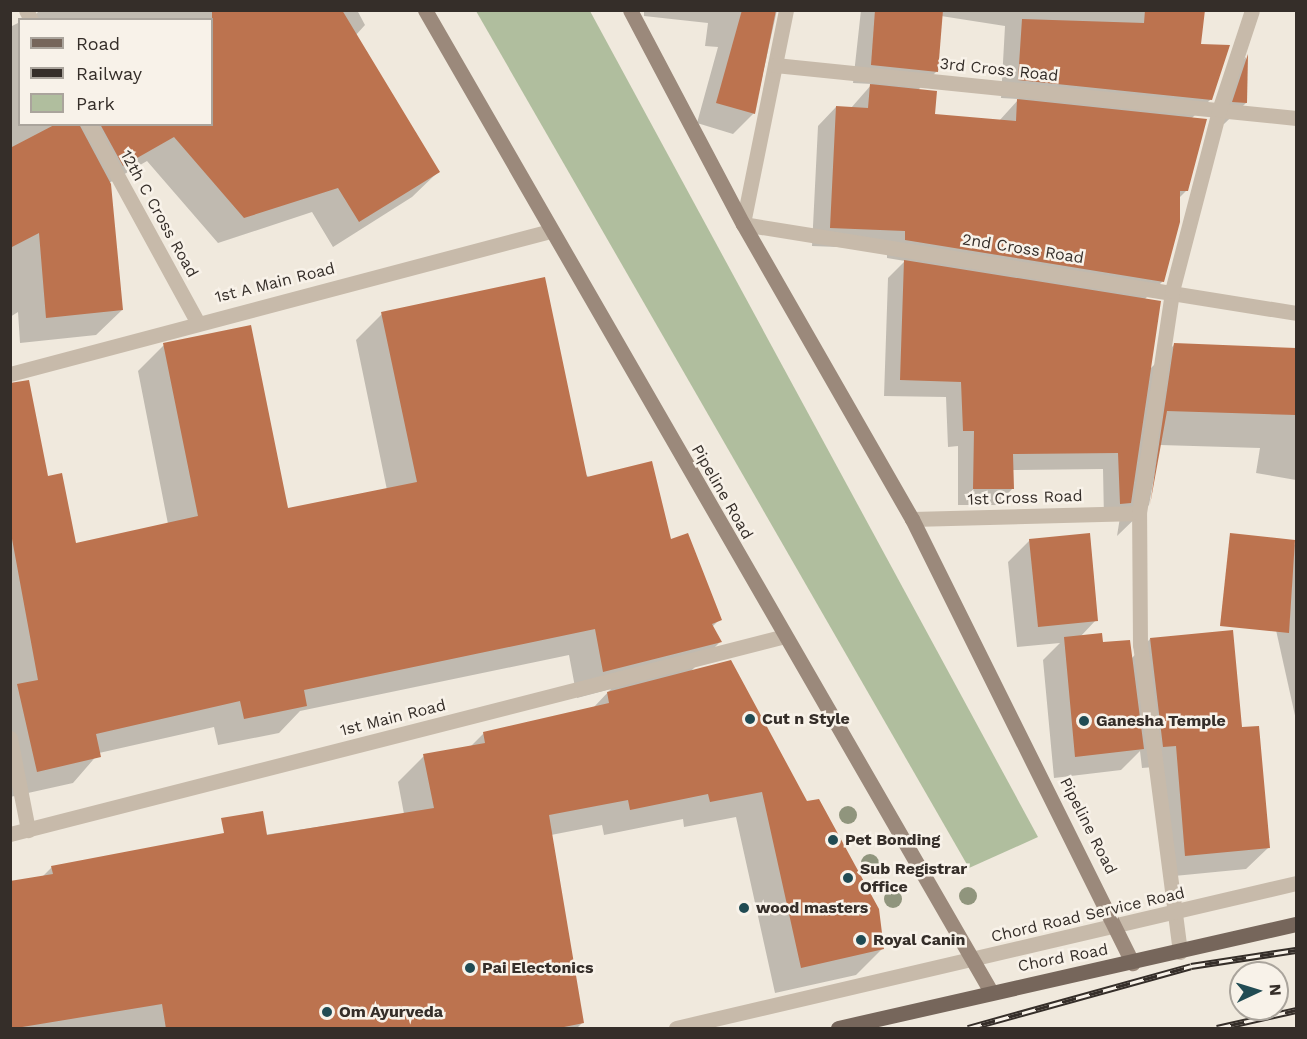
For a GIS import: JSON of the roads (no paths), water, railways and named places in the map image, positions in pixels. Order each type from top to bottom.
[{"type":"main road","name":"Pipeline Road","points":[[425,10],[550,231],[990,990]]},
{"type":"main road","name":"Pipeline Road","points":[[630,10],[743,224],[912,519],[1118,925],[1132,963]]},
{"type":"main road","name":"Chord Road","points":[[838,1029],[990,990],[1132,963],[1296,924]]},
{"type":"street","points":[[743,224],[786,10]]},
{"type":"street","points":[[1180,952],[1140,645],[1139,513],[1172,291],[1219,110],[1252,10]]},
{"type":"street","name":"3rd Cross Road","points":[[775,65],[1296,118]]},
{"type":"street","name":"12th C Cross Road","points":[[90,126],[197,321]]},
{"type":"street","name":"2nd Cross Road","points":[[743,224],[1172,291],[1296,313]]},
{"type":"street","name":"1st A Main Road","points":[[10,374],[197,321],[550,231]]},
{"type":"street","name":"1st Cross Road","points":[[912,519],[1139,513]]},
{"type":"street","name":"1st Main Road","points":[[10,834],[784,636]]},
{"type":"street","points":[[10,738],[28,830]]},
{"type":"street","name":"Chord Road Service Road","points":[[676,1029],[1296,883]]},
{"type":"railway","points":[[968,1028],[1191,966],[1296,950]]},
{"type":"railway","points":[[1217,1028],[1296,1010]]},
{"type":"place","name":"Cut n Style","points":[[750,719]]},
{"type":"place","name":"Ganesha Temple","points":[[1084,721]]},
{"type":"place","name":"Pet Bonding","points":[[833,840]]},
{"type":"place","name":"Sub Registrar Office","points":[[848,878]]},
{"type":"place","name":"wood masters","points":[[744,908]]},
{"type":"place","name":"Royal Canin","points":[[861,940]]},
{"type":"place","name":"Pai Electonics","points":[[470,968]]},
{"type":"place","name":"Om Ayurveda","points":[[327,1012]]}]
